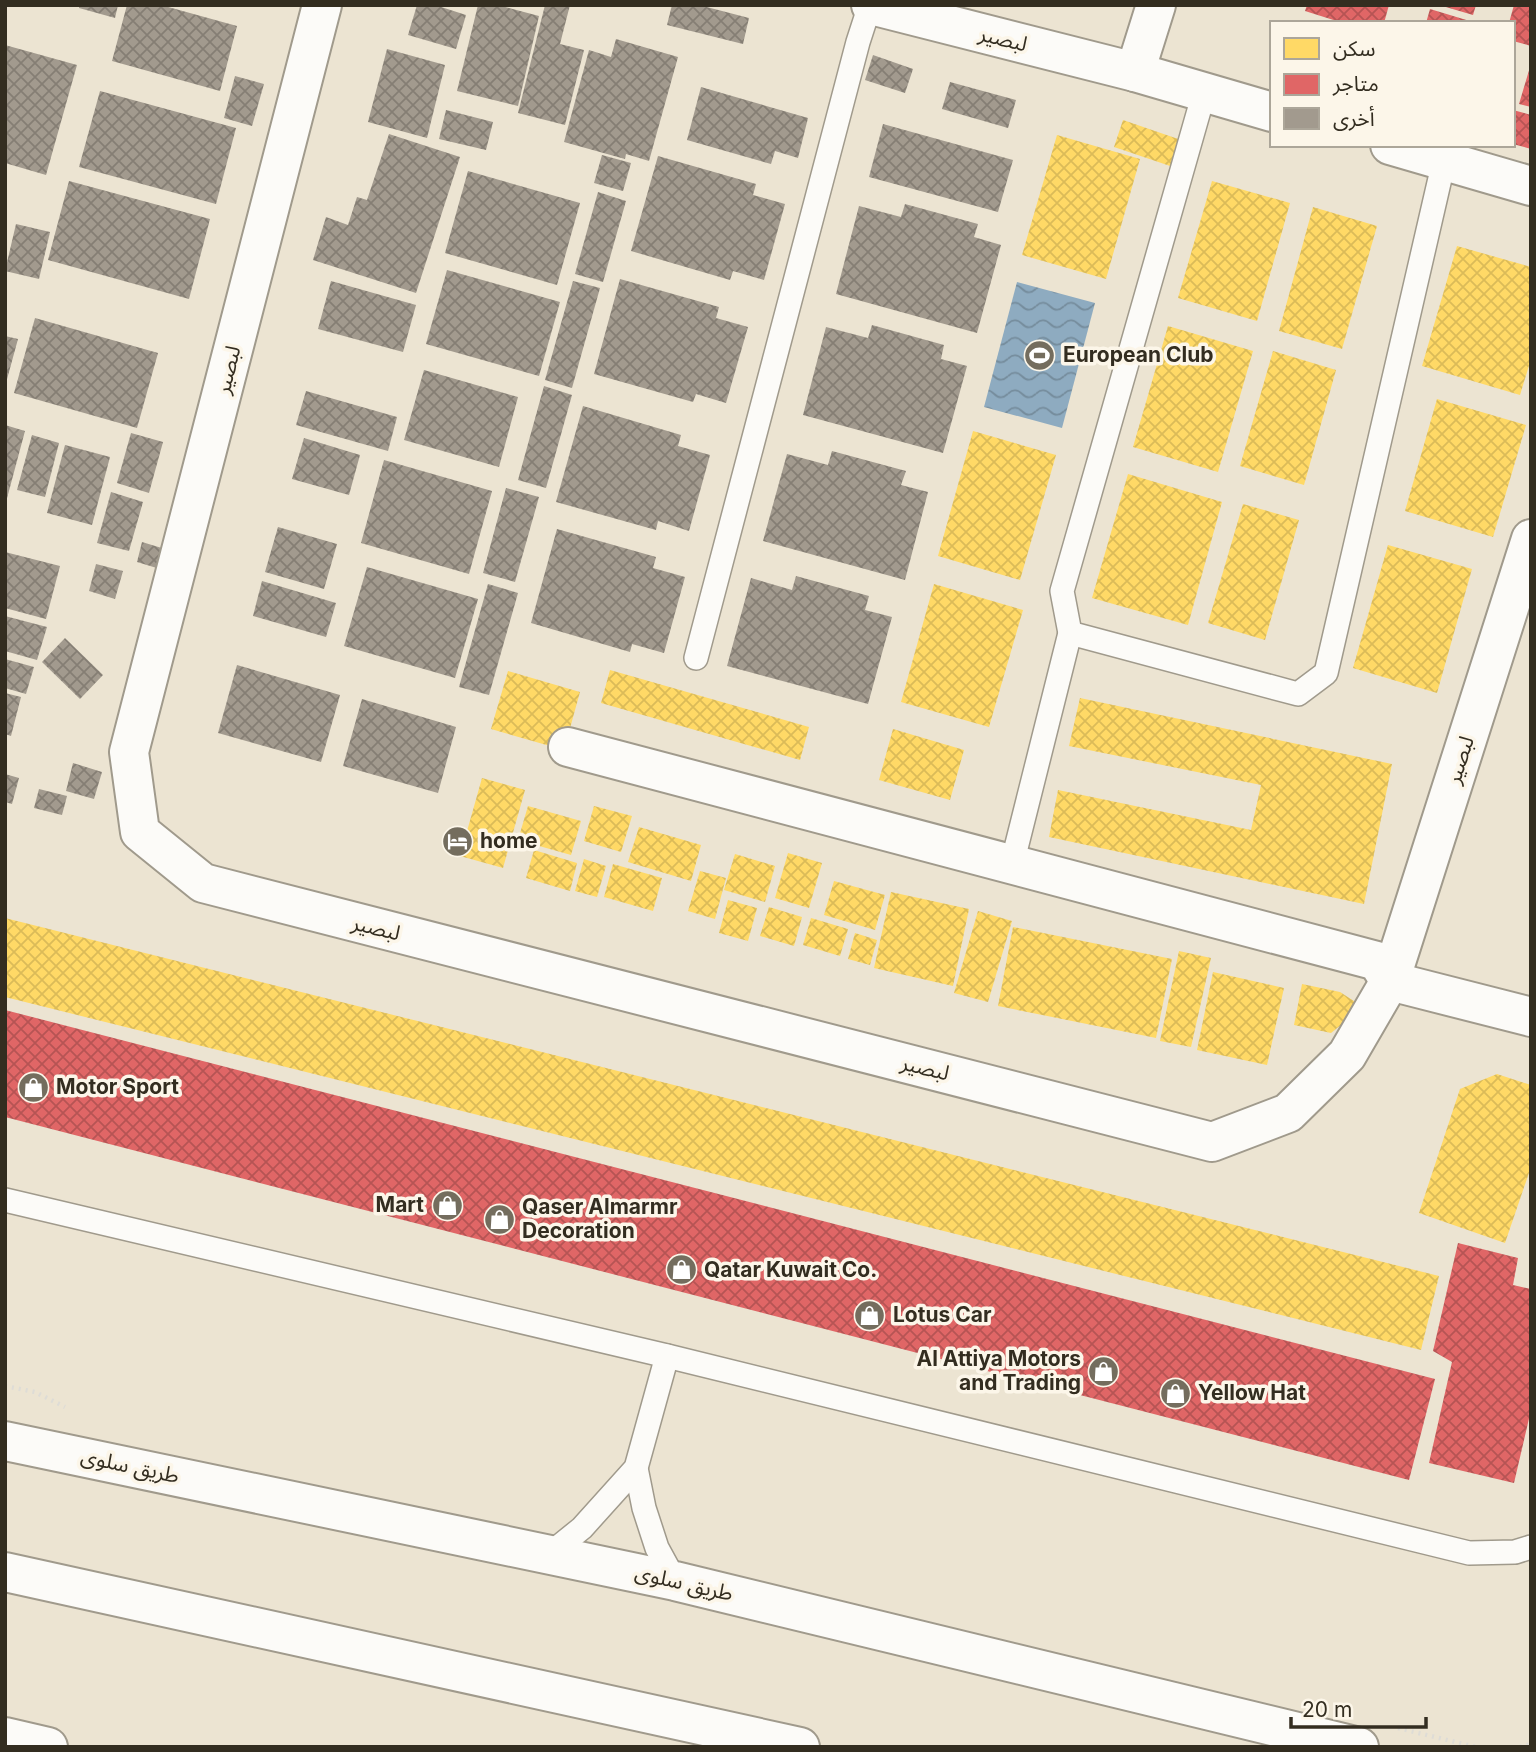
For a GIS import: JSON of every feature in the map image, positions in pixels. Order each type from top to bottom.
[{"type":"main road","name":"لبصير","points":[[322,5],[130,752],[140,832],[203,883],[1212,1142],[1288,1113],[1347,1055],[1390,981],[1531,539]]},
{"type":"main road","name":"لبصير","points":[[871,5],[1135,72],[1270,111]]},
{"type":"main road","points":[[1135,72],[1156,5]]},
{"type":"main road","points":[[1397,147],[1531,186]]},
{"type":"main road","points":[[568,747],[1377,961],[1390,981],[1531,1017]]},
{"type":"main road","name":"طريق سلوى","points":[[5,1441],[675,1581],[1359,1747]]},
{"type":"main road","points":[[5,1572],[800,1747]]},
{"type":"main road","points":[[5,1737],[48,1747]]},
{"type":"lane","points":[[696,659],[858,42],[871,5]]},
{"type":"lane","points":[[1012,864],[1070,633],[1062,592],[1204,93]]},
{"type":"lane","points":[[1070,633],[1298,694],[1326,673],[1444,160]]},
{"type":"lane","points":[[5,1200],[667,1356],[1469,1553],[1516,1552],[1531,1547]]},
{"type":"lane","points":[[551,1553],[582,1528],[636,1468],[667,1356]]},
{"type":"lane","points":[[636,1468],[644,1508],[657,1548],[675,1581]]},
{"type":"path","points":[[1520,1747],[1531,1744]]},
{"type":"water","name":"European Club","points":[[1017,282],[1095,303],[1062,428],[984,407]]},
{"type":"building: سكن","points":[[1123,120],[1184,141],[1176,168],[1114,147]]},
{"type":"building: سكن","points":[[1057,135],[1140,159],[1106,279],[1022,255]]},
{"type":"building: سكن","points":[[1212,181],[1290,203],[1257,321],[1178,298]]},
{"type":"building: سكن","points":[[1313,207],[1377,226],[1342,349],[1279,331]]},
{"type":"building: سكن","points":[[1457,246],[1531,267],[1531,359],[1520,395],[1422,366]]},
{"type":"building: سكن","points":[[1168,326],[1253,351],[1218,472],[1133,447]]},
{"type":"building: سكن","points":[[1273,351],[1336,370],[1304,485],[1240,466]]},
{"type":"building: سكن","points":[[1437,399],[1526,425],[1493,537],[1405,511]]},
{"type":"building: سكن","points":[[973,431],[1056,455],[1020,580],[938,556]]},
{"type":"building: سكن","points":[[1128,474],[1222,502],[1188,625],[1092,598]]},
{"type":"building: سكن","points":[[1243,504],[1299,520],[1265,640],[1208,623]]},
{"type":"building: سكن","points":[[1388,545],[1472,569],[1437,693],[1353,668]]},
{"type":"building: سكن","points":[[934,584],[1023,610],[989,727],[901,702]]},
{"type":"building: سكن","points":[[610,670],[809,727],[800,760],[601,703]]},
{"type":"building: سكن","points":[[508,671],[580,692],[564,750],[491,729]]},
{"type":"building: سكن","points":[[1080,698],[1392,764],[1364,904],[1049,837],[1058,790],[1251,830],[1261,785],[1069,746]]},
{"type":"building: سكن","points":[[893,729],[964,750],[950,800],[879,780]]},
{"type":"building: سكن","points":[[482,778],[525,790],[503,868],[460,856]]},
{"type":"building: سكن","points":[[528,806],[581,821],[571,855],[518,840]]},
{"type":"building: سكن","points":[[594,806],[632,816],[621,852],[584,841]]},
{"type":"building: سكن","points":[[639,827],[701,845],[691,881],[628,862]]},
{"type":"building: سكن","points":[[534,850],[577,863],[570,891],[526,878]]},
{"type":"building: سكن","points":[[788,853],[822,863],[809,908],[775,898]]},
{"type":"building: سكن","points":[[735,854],[775,866],[765,902],[724,890]]},
{"type":"building: سكن","points":[[584,859],[606,866],[597,897],[575,891]]},
{"type":"building: سكن","points":[[613,864],[662,878],[653,911],[604,897]]},
{"type":"building: سكن","points":[[700,871],[726,878],[715,919],[688,911]]},
{"type":"building: سكن","points":[[834,881],[885,895],[875,930],[824,915]]},
{"type":"building: سكن","points":[[891,892],[969,909],[953,986],[874,968]]},
{"type":"building: سكن","points":[[728,900],[757,908],[748,941],[719,933]]},
{"type":"building: سكن","points":[[769,907],[802,917],[794,946],[760,936]]},
{"type":"building: سكن","points":[[978,911],[1012,921],[988,1002],[954,993]]},
{"type":"building: سكن","points":[[5,918],[1439,1276],[1421,1350],[5,997]]},
{"type":"building: سكن","points":[[811,918],[848,929],[840,956],[803,945]]},
{"type":"building: سكن","points":[[1013,927],[1172,959],[1156,1038],[998,1006]]},
{"type":"building: سكن","points":[[855,933],[877,940],[870,965],[848,959]]},
{"type":"building: سكن","points":[[1179,951],[1211,958],[1191,1047],[1160,1041]]},
{"type":"building: سكن","points":[[1213,972],[1284,988],[1267,1065],[1197,1050]]},
{"type":"building: سكن","points":[[1302,984],[1340,992],[1363,1007],[1331,1033],[1294,1025]]},
{"type":"building: سكن","points":[[1497,1074],[1531,1085],[1531,1167],[1505,1243],[1419,1213],[1460,1089]]},
{"type":"building: متاجر","points":[[1307,5],[1389,5],[1385,21],[1337,21],[1305,11]]},
{"type":"building: متاجر","points":[[1439,5],[1476,5],[1473,15]]},
{"type":"building: متاجر","points":[[1514,5],[1531,5],[1531,46],[1515,42],[1515,21],[1510,21]]},
{"type":"building: متاجر","points":[[1430,9],[1470,21],[1427,21]]},
{"type":"building: متاجر","points":[[1531,67],[1531,107],[1519,104]]},
{"type":"building: متاجر","points":[[1515,111],[1531,115],[1531,149],[1515,145]]},
{"type":"building: متاجر","points":[[5,1010],[1435,1379],[1409,1480],[5,1117]]},
{"type":"building: متاجر","points":[[1458,1243],[1518,1258],[1513,1285],[1531,1289],[1531,1410],[1514,1483],[1429,1463],[1452,1362],[1433,1351]]},
{"type":"building: أخرى","points":[[79,5],[118,5],[115,18],[79,8]]},
{"type":"building: أخرى","points":[[127,5],[161,5],[237,26],[220,91],[112,61]]},
{"type":"building: أخرى","points":[[417,5],[435,5],[466,15],[456,49],[408,35]]},
{"type":"building: أخرى","points":[[478,5],[498,5],[539,16],[518,106],[457,91]]},
{"type":"building: أخرى","points":[[545,5],[570,5],[560,44],[584,50],[565,125],[518,113]]},
{"type":"building: أخرى","points":[[672,5],[699,5],[749,18],[743,44],[667,25]]},
{"type":"building: أخرى","points":[[616,39],[678,57],[649,161],[626,154],[625,159],[564,142],[589,50],[611,57]]},
{"type":"building: أخرى","points":[[5,45],[77,65],[46,175],[5,163]]},
{"type":"building: أخرى","points":[[387,49],[445,65],[427,138],[368,122]]},
{"type":"building: أخرى","points":[[873,55],[913,69],[905,93],[865,80]]},
{"type":"building: أخرى","points":[[235,76],[264,84],[252,126],[224,118]]},
{"type":"building: أخرى","points":[[950,82],[1016,100],[1008,128],[942,109]]},
{"type":"building: أخرى","points":[[701,87],[808,118],[798,158],[775,151],[771,164],[687,140]]},
{"type":"building: أخرى","points":[[100,91],[236,128],[216,204],[79,167]]},
{"type":"building: أخرى","points":[[446,110],[493,122],[486,150],[439,139]]},
{"type":"building: أخرى","points":[[883,124],[1013,160],[998,212],[869,177]]},
{"type":"building: أخرى","points":[[389,134],[460,157],[416,293],[313,260],[326,217],[348,225],[357,197],[367,200]]},
{"type":"building: أخرى","points":[[602,155],[631,163],[623,191],[594,183]]},
{"type":"building: أخرى","points":[[658,156],[756,184],[753,195],[785,204],[764,280],[733,271],[730,280],[631,251]]},
{"type":"building: أخرى","points":[[468,171],[580,203],[557,285],[445,253]]},
{"type":"building: أخرى","points":[[69,181],[210,219],[189,299],[48,260]]},
{"type":"building: أخرى","points":[[598,192],[626,201],[603,282],[575,274]]},
{"type":"building: أخرى","points":[[905,204],[978,224],[974,237],[1001,245],[977,333],[836,294],[859,206],[901,217]]},
{"type":"building: أخرى","points":[[16,224],[50,232],[39,279],[5,271]]},
{"type":"building: أخرى","points":[[447,270],[560,302],[539,376],[426,344]]},
{"type":"building: أخرى","points":[[620,279],[719,307],[716,318],[748,327],[726,403],[696,394],[693,402],[594,374]]},
{"type":"building: أخرى","points":[[331,281],[416,305],[403,352],[318,329]]},
{"type":"building: أخرى","points":[[573,281],[600,288],[572,388],[545,380]]},
{"type":"building: أخرى","points":[[35,318],[158,353],[137,428],[14,393]]},
{"type":"building: أخرى","points":[[872,325],[944,345],[941,359],[967,366],[943,453],[803,415],[826,327],[868,338]]},
{"type":"building: أخرى","points":[[5,336],[18,339],[6,383],[5,383]]},
{"type":"building: أخرى","points":[[424,370],[518,397],[499,467],[404,440]]},
{"type":"building: أخرى","points":[[544,386],[572,395],[546,488],[518,480]]},
{"type":"building: أخرى","points":[[306,391],[397,417],[388,451],[296,425]]},
{"type":"building: أخرى","points":[[583,406],[681,435],[678,446],[710,455],[689,531],[658,521],[656,530],[556,502]]},
{"type":"building: أخرى","points":[[5,425],[25,431],[6,502],[5,502]]},
{"type":"building: أخرى","points":[[131,433],[163,442],[149,493],[117,483]]},
{"type":"building: أخرى","points":[[32,435],[59,443],[45,497],[17,490]]},
{"type":"building: أخرى","points":[[304,438],[360,455],[349,495],[292,479]]},
{"type":"building: أخرى","points":[[65,445],[110,457],[92,525],[47,513]]},
{"type":"building: أخرى","points":[[832,451],[906,471],[901,485],[928,492],[905,580],[763,541],[787,454],[828,465]]},
{"type":"building: أخرى","points":[[384,460],[492,491],[469,574],[361,543]]},
{"type":"building: أخرى","points":[[506,488],[539,497],[515,582],[483,573]]},
{"type":"building: أخرى","points":[[111,492],[143,502],[129,551],[97,543]]},
{"type":"building: أخرى","points":[[278,527],[337,544],[324,589],[265,572]]},
{"type":"building: أخرى","points":[[557,529],[656,557],[653,568],[685,577],[664,653],[632,644],[630,652],[531,623]]},
{"type":"building: أخرى","points":[[142,542],[165,549],[160,569],[137,562]]},
{"type":"building: أخرى","points":[[5,552],[60,566],[46,619],[5,608]]},
{"type":"building: أخرى","points":[[96,564],[123,571],[115,599],[89,591]]},
{"type":"building: أخرى","points":[[367,567],[478,599],[455,678],[344,646]]},
{"type":"building: أخرى","points":[[796,576],[869,596],[865,610],[892,617],[868,704],[727,666],[751,578],[792,590]]},
{"type":"building: أخرى","points":[[262,581],[336,603],[326,637],[253,616]]},
{"type":"building: أخرى","points":[[488,584],[518,593],[489,695],[459,687]]},
{"type":"building: أخرى","points":[[5,616],[47,627],[37,660],[5,651]]},
{"type":"building: أخرى","points":[[65,638],[103,675],[80,699],[42,662]]},
{"type":"building: أخرى","points":[[5,659],[34,667],[26,694],[5,688]]},
{"type":"building: أخرى","points":[[237,665],[340,695],[321,762],[218,733]]},
{"type":"building: أخرى","points":[[5,693],[21,697],[11,736],[5,734]]},
{"type":"building: أخرى","points":[[362,699],[456,727],[438,793],[343,766]]},
{"type":"building: أخرى","points":[[73,763],[102,772],[94,799],[66,791]]},
{"type":"building: أخرى","points":[[5,774],[19,778],[12,804],[5,802]]},
{"type":"building: أخرى","points":[[39,789],[67,796],[62,815],[34,808]]},
{"type":"place","name":"European Club","points":[[1040,355]]},
{"type":"place","name":"home","points":[[457,841]]},
{"type":"place","name":"Motor Sport","points":[[33,1087]]},
{"type":"place","name":"Mart","points":[[447,1205]]},
{"type":"place","name":"Qaser Almarmr Decoration","points":[[499,1219]]},
{"type":"place","name":"Qatar Kuwait Co.","points":[[681,1270]]},
{"type":"place","name":"Lotus Car","points":[[870,1315]]},
{"type":"place","name":"Al Attiya Motors and Trading","points":[[1104,1371]]},
{"type":"place","name":"Yellow Hat","points":[[1175,1393]]}]
